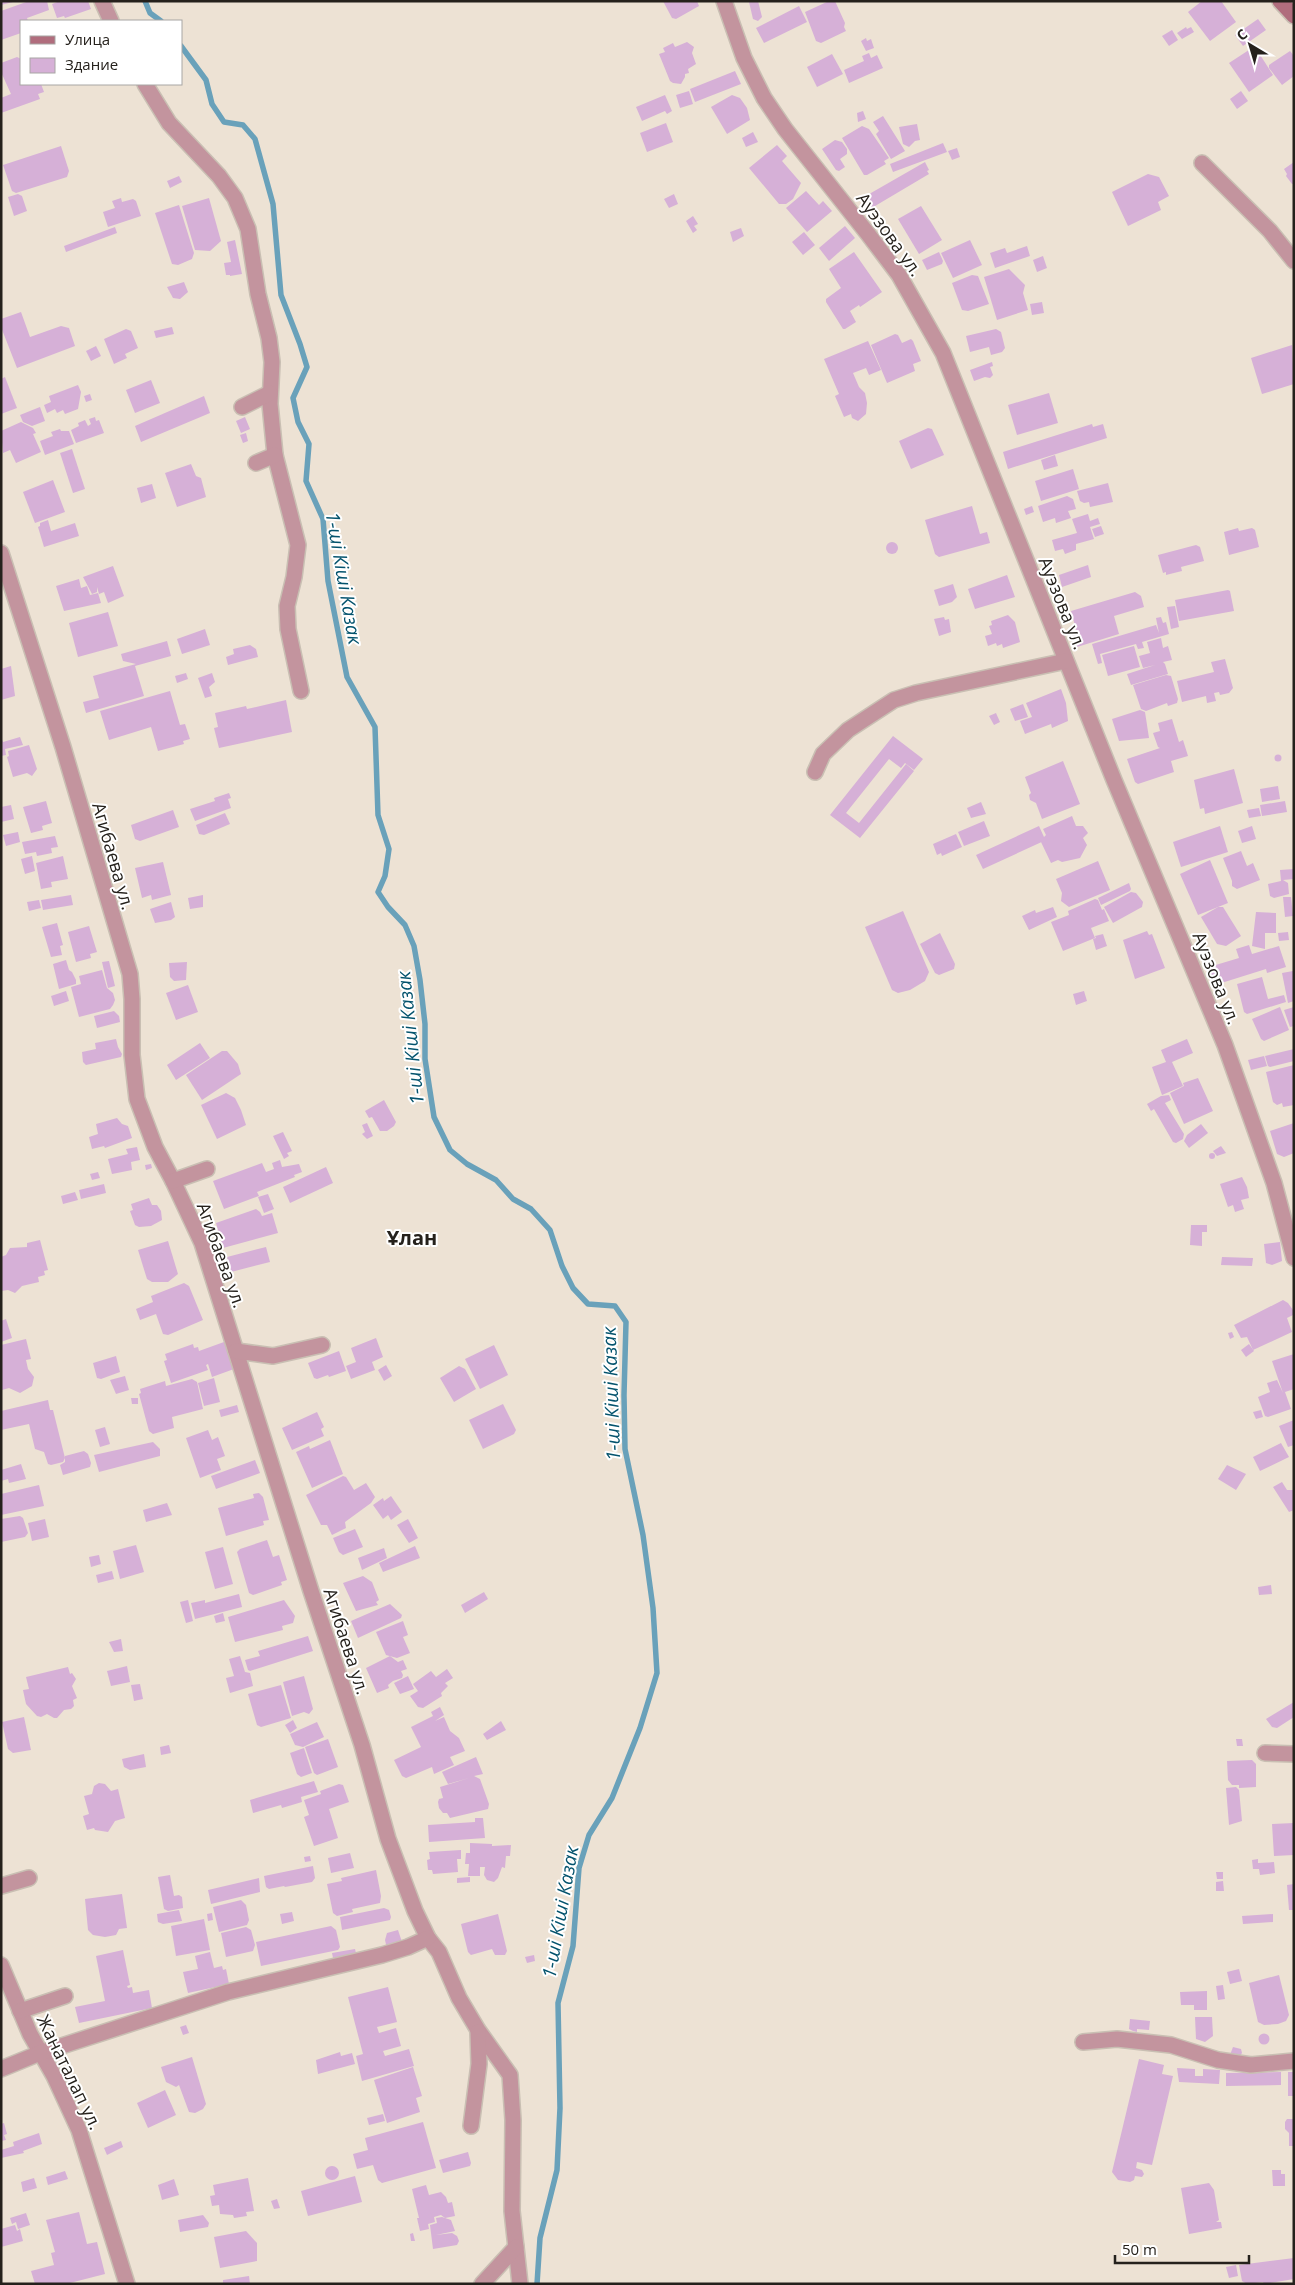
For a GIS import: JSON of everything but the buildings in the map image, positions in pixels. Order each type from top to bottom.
[{"type":"main road","points":[[1280,1],[1294,16]]},
{"type":"street","points":[[102,1],[111,20]]},
{"type":"street","name":"Ауэзова ул.","points":[[724,1],[744,58],[764,98],[785,129],[899,276],[939,346],[1066,661],[1204,993],[1243,1093],[1292,1241],[1294,1258]]},
{"type":"street","points":[[146,85],[168,123],[219,176],[236,198],[248,229],[258,294],[269,338],[272,362],[270,404],[275,455],[298,545],[294,577],[287,606],[288,629],[301,691]]},
{"type":"street","points":[[1202,163],[1270,230],[1294,261]]},
{"type":"street","points":[[242,407],[270,393]]},
{"type":"street","points":[[256,463],[275,455]]},
{"type":"street","name":"Агибаева ул.","points":[[1,553],[63,747],[130,974],[132,1055],[137,1100],[155,1148],[173,1181],[202,1244],[311,1591],[362,1745],[388,1840],[428,1938],[439,1952],[458,1998],[510,2075],[513,2120],[512,2211],[520,2284]]},
{"type":"street","points":[[815,772],[823,754],[834,742],[848,730],[894,700],[916,693],[1066,661]]},
{"type":"street","points":[[173,1181],[207,1169]]},
{"type":"street","points":[[236,1351],[274,1356],[322,1345]]},
{"type":"street","points":[[1265,1752],[1294,1754]]},
{"type":"street","points":[[1,1886],[29,1878]]},
{"type":"street","points":[[1,2069],[40,2053],[228,1992],[382,1956],[428,1938]]},
{"type":"street","name":"Жанаталап ул.","points":[[1,1965],[20,2011],[40,2053],[54,2076],[79,2130],[126,2284]]},
{"type":"street","points":[[20,2011],[65,1996]]},
{"type":"street","points":[[471,2126],[479,2064],[478,2030]]},
{"type":"street","points":[[1083,2042],[1117,2039],[1171,2045],[1218,2060],[1251,2065],[1294,2061]]},
{"type":"street","points":[[482,2284],[516,2247]]},
{"type":"waterway","name":"1-ші Кіші Казак","points":[[145,1],[150,13],[160,20]]},
{"type":"waterway","name":"1-ші Кіші Казак","points":[[182,47],[206,80],[212,104],[224,122],[243,125],[255,139],[273,204],[281,295],[307,367],[293,398],[298,422],[309,444],[306,481],[323,519],[328,581],[347,677],[375,727],[378,815],[389,849],[385,876],[378,892],[388,907],[405,925],[414,946],[425,1024],[425,1059],[434,1117],[450,1150],[467,1164],[496,1180],[513,1199],[531,1209],[550,1230],[562,1266],[573,1288],[588,1304],[615,1306],[626,1322],[625,1449],[643,1535],[653,1608],[657,1673],[640,1728],[612,1798],[589,1835],[579,1868],[573,1946],[558,2003],[560,2108],[557,2170],[540,2238],[537,2284]]},
{"type":"district","name":"Ұлан","points":[[412,1237]]}]
